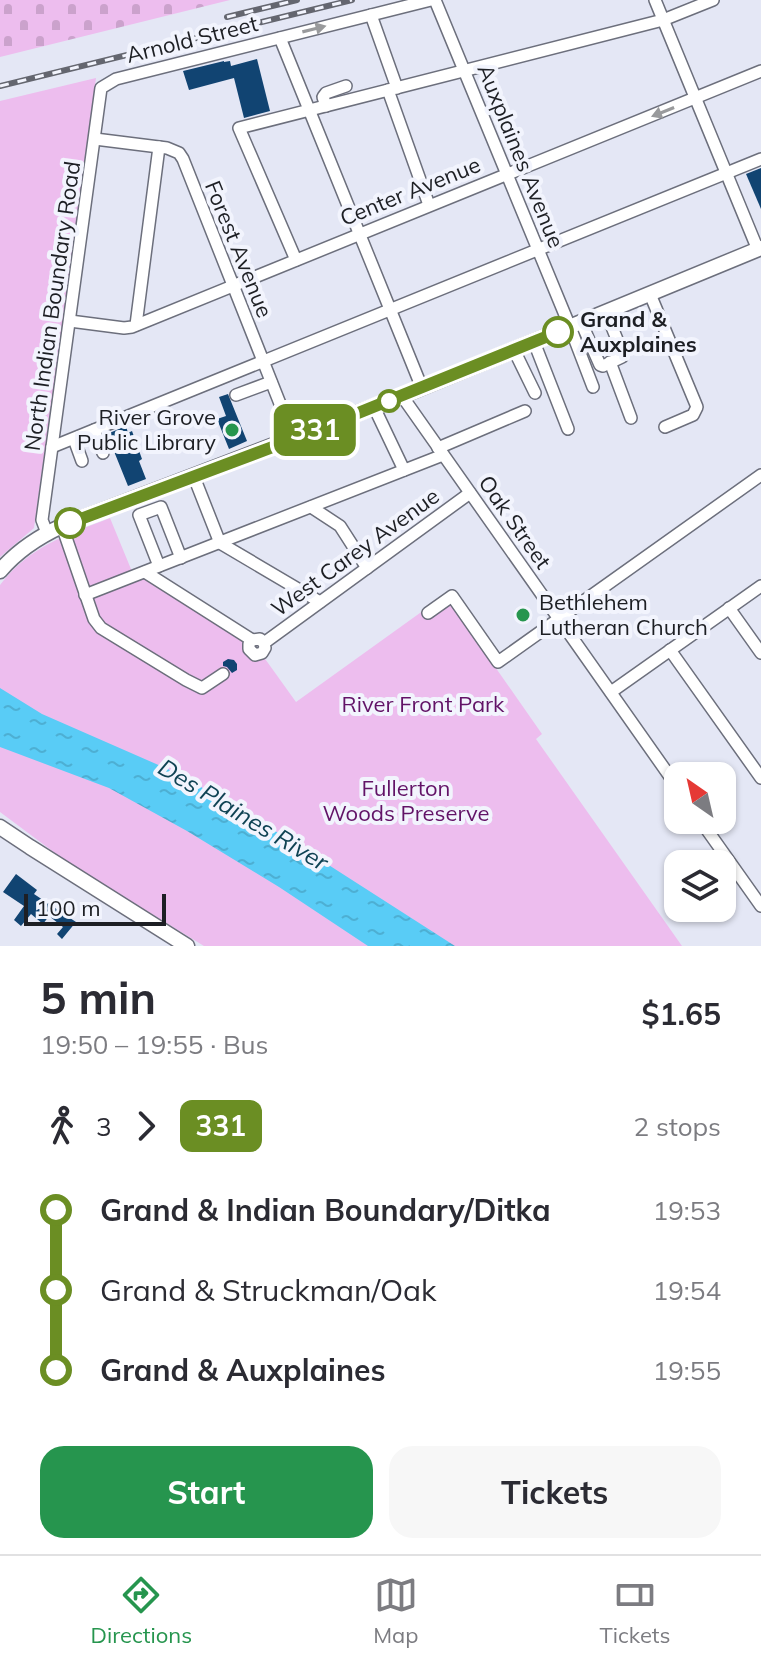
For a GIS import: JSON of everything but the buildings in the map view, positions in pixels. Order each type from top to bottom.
[{"type":"main road","points":[[0,571],[19,551],[62,526],[294,439],[759,249]]},
{"type":"main road","points":[[0,827],[187,946]]},
{"type":"street","name":"Arnold Street","points":[[104,85],[116,79],[433,0]]},
{"type":"street","name":"Auxplaines Avenue","points":[[433,0],[538,251],[576,325]]},
{"type":"street","points":[[655,0],[759,249]]},
{"type":"street","points":[[296,260],[239,128],[663,20],[713,0]]},
{"type":"street","points":[[371,15],[429,205]]},
{"type":"street","points":[[280,38],[422,388]]},
{"type":"street","name":"Center Avenue","points":[[70,321],[124,328],[136,325],[761,71]]},
{"type":"street","name":"North Indian Boundary Road","points":[[47,533],[42,520],[99,93],[104,85]]},
{"type":"street","points":[[326,106],[323,97],[326,93],[346,86]]},
{"type":"street","points":[[95,139],[159,147],[136,325]]},
{"type":"street","name":"Forest Avenue","points":[[159,147],[173,150],[183,159],[294,439]]},
{"type":"street","points":[[52,447],[761,159]]},
{"type":"street","points":[[650,294],[697,407],[693,415],[665,427]]},
{"type":"street","points":[[576,325],[600,365],[622,357],[606,312]]},
{"type":"street","points":[[576,325],[593,387]]},
{"type":"street","points":[[534,342],[568,429]]},
{"type":"street","points":[[514,350],[535,393]]},
{"type":"street","points":[[610,362],[631,418]]},
{"type":"street","points":[[236,395],[271,382]]},
{"type":"street","name":"Oak Street","points":[[402,396],[664,768]]},
{"type":"street","points":[[374,407],[404,470]]},
{"type":"street","points":[[85,595],[404,470],[525,411]]},
{"type":"street","points":[[94,430],[103,453]]},
{"type":"street","points":[[74,439],[82,461]]},
{"type":"street","points":[[428,613],[452,596],[498,662],[761,475]]},
{"type":"street","points":[[194,477],[220,543],[320,602]]},
{"type":"street","name":"West Carey Avenue","points":[[145,572],[258,641],[320,602],[470,493]]},
{"type":"street","points":[[159,566],[139,515],[161,507],[181,558]]},
{"type":"street","points":[[311,507],[340,526],[367,568]]},
{"type":"street","points":[[62,526],[94,619],[101,628],[202,688],[223,674]]},
{"type":"street","points":[[611,692],[761,586]]},
{"type":"street","points":[[729,608],[761,653]]},
{"type":"street","points":[[670,650],[761,778]]},
{"type":"street","points":[[710,834],[761,906]]},
{"type":"green space","points":[[0,0],[230,0],[0,57]]},
{"type":"green space","points":[[96,78],[34,528],[0,557],[0,101]]},
{"type":"green space","name":"Fullerton Woods Preserve","points":[[110,518],[133,574],[145,577],[247,640],[263,656],[296,702],[445,595],[542,734],[536,739],[682,946],[204,946],[59,856],[0,812],[0,585],[24,560],[64,536]]},
{"type":"water","name":"Des Plaines River","points":[[0,688],[42,714],[179,774],[285,837],[455,946],[368,946],[279,887],[109,788],[0,747]]},
{"type":"railway","points":[[227,17],[297,0]]},
{"type":"railway","points":[[0,86],[352,0]]},
{"type":"bus line","name":"331","points":[[70,523],[294,439],[558,332]]},
{"type":"place","name":"Grand & Auxplaines","points":[[558,332]]},
{"type":"place","name":"River Grove Public Library","points":[[232,430]]},
{"type":"place","name":"Bethlehem Lutheran Church","points":[[523,615]]},
{"type":"park label","name":"River Front Park","points":[[423,704]]}]
